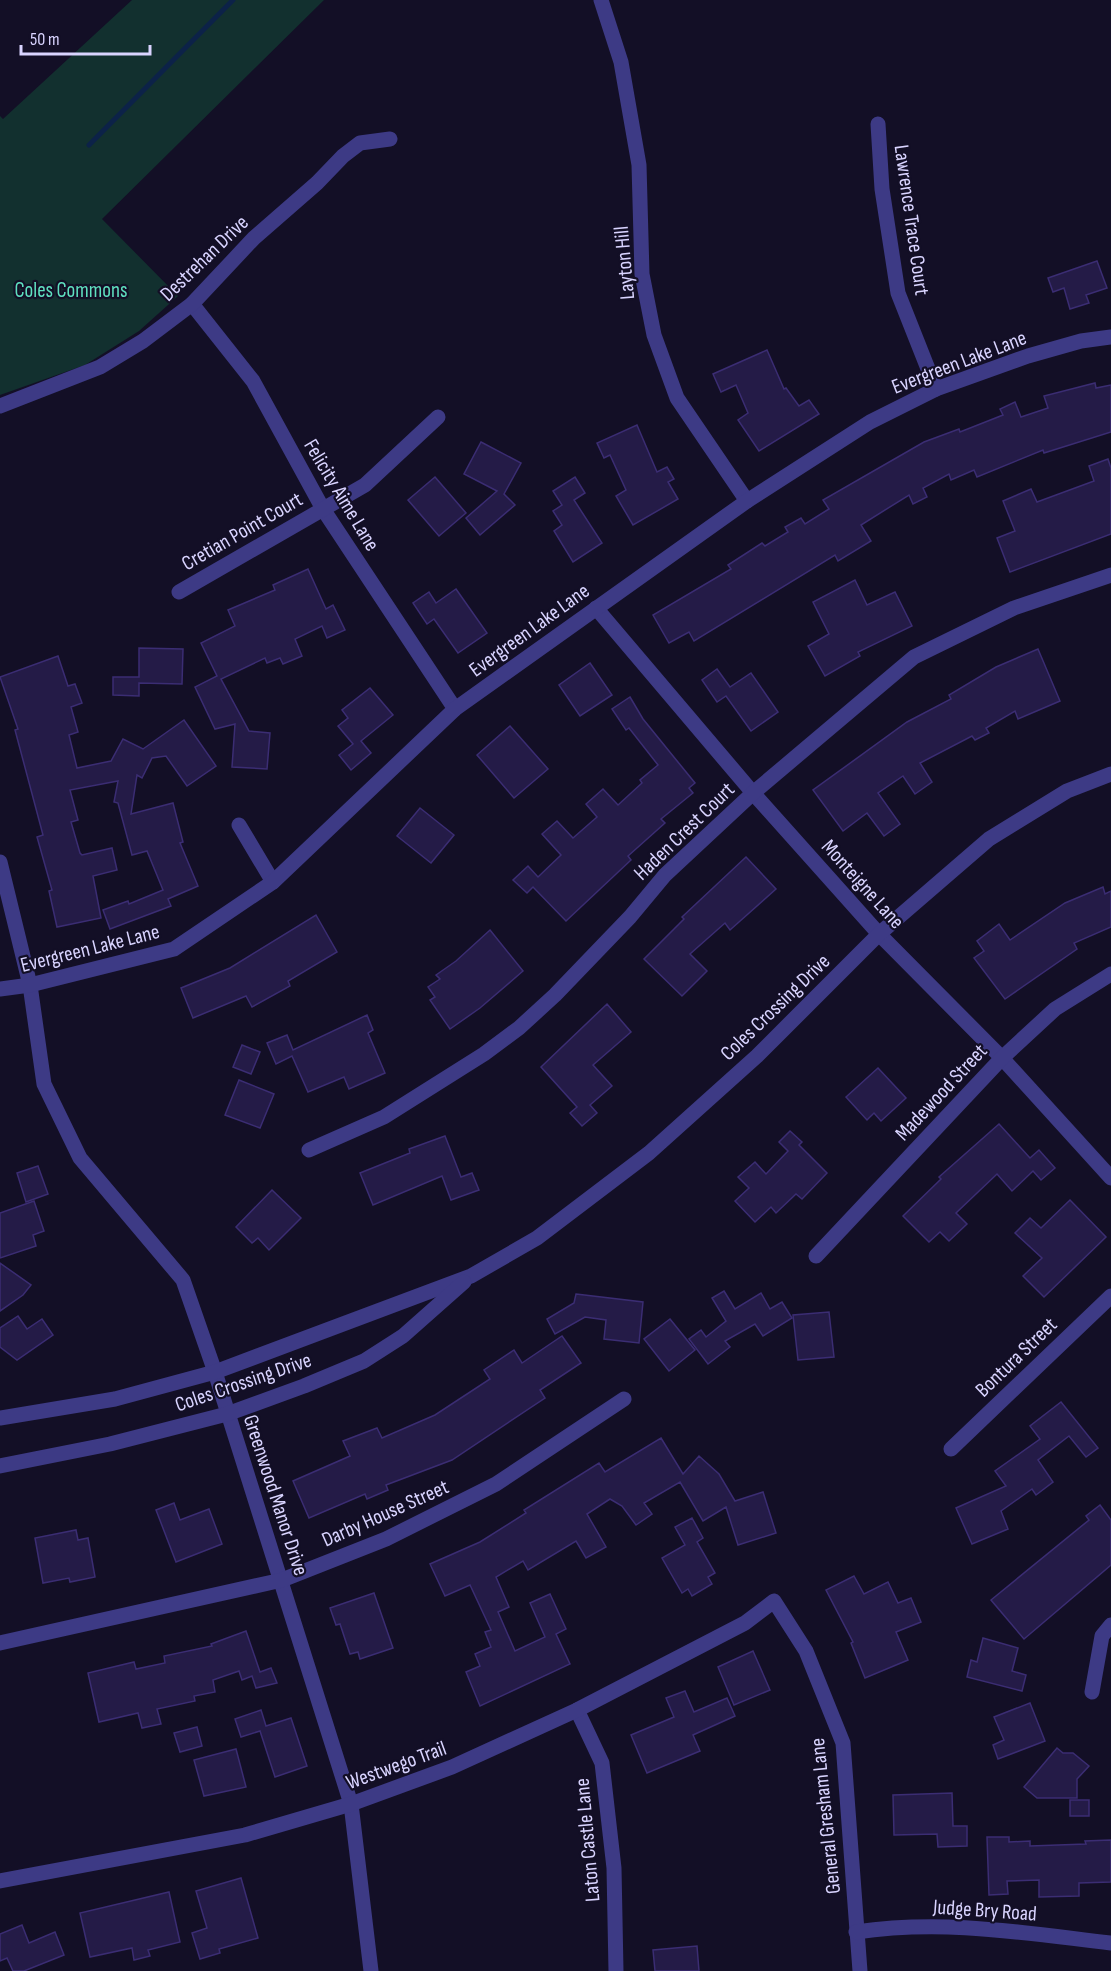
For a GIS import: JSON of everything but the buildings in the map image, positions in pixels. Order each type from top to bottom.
[{"type":"street","name":"Layton Hill","points":[[601,0],[621,62],[637,155],[642,274],[654,335],[677,398],[747,501]]},
{"type":"street","name":"Lawrence Trace Court","points":[[878,124],[882,189],[898,292],[936,389]]},
{"type":"street","name":"Destrehan Drive","points":[[0,405],[100,367],[143,341],[192,304],[254,238],[317,183],[343,156],[360,143],[390,139]]},
{"type":"street","name":"Felicity Aime Lane","points":[[192,304],[253,381],[323,509],[455,709]]},
{"type":"street","name":"Evergreen Lake Lane","points":[[0,989],[30,985],[174,949],[273,882],[455,709],[747,501],[870,422],[936,389],[1028,356],[1081,341],[1111,337]]},
{"type":"street","name":"Cretian Point Court","points":[[179,592],[365,485],[438,417]]},
{"type":"street","name":"Haden Crest Court","points":[[309,1150],[384,1117],[484,1054],[519,1028],[555,995],[630,917],[665,875],[753,793],[914,657],[1014,608],[1111,575]]},
{"type":"street","name":"Monteigne Lane","points":[[596,608],[753,793],[879,934],[1002,1058],[1111,1178]]},
{"type":"street","name":"Coles Crossing Drive","points":[[0,1418],[115,1399],[215,1372],[471,1276],[537,1238],[649,1153],[757,1056],[879,934],[989,839],[1067,791],[1111,774]]},
{"type":"street","points":[[239,825],[273,882]]},
{"type":"street","name":"Greenwood Manor Drive","points":[[0,862],[30,985],[44,1084],[80,1158],[183,1280],[215,1372],[351,1804],[371,1971]]},
{"type":"street","name":"Madewood Street","points":[[816,1256],[1002,1058],[1055,1009],[1111,974]]},
{"type":"street","name":"Coles Crossing Drive","points":[[0,1466],[110,1444],[227,1414],[304,1386],[364,1360],[403,1336],[471,1276]]},
{"type":"street","name":"Bontura Street","points":[[951,1449],[1111,1296]]},
{"type":"street","name":"Darby House Street","points":[[0,1643],[282,1580],[386,1539],[496,1484],[624,1399]]},
{"type":"street","name":"Westwego Trail","points":[[0,1881],[245,1835],[351,1804],[452,1767],[578,1710],[745,1623],[774,1601]]},
{"type":"street","name":"General Gresham Lane","points":[[774,1601],[806,1651],[843,1743],[860,1971]]},
{"type":"street","points":[[1092,1692],[1102,1636],[1111,1625]]},
{"type":"street","name":"Laton Castle Lane","points":[[578,1710],[602,1763],[614,1868],[616,1971]]},
{"type":"street","name":"Judge Bry Road","points":[[856,1932],[897,1926],[966,1926],[1111,1943]]},
{"type":"green space","name":"Coles Commons","points":[[132,0],[324,0],[102,219],[178,296],[139,331],[85,365],[0,395],[0,116],[3,119]]},
{"type":"waterway","points":[[89,145],[233,0]]}]
